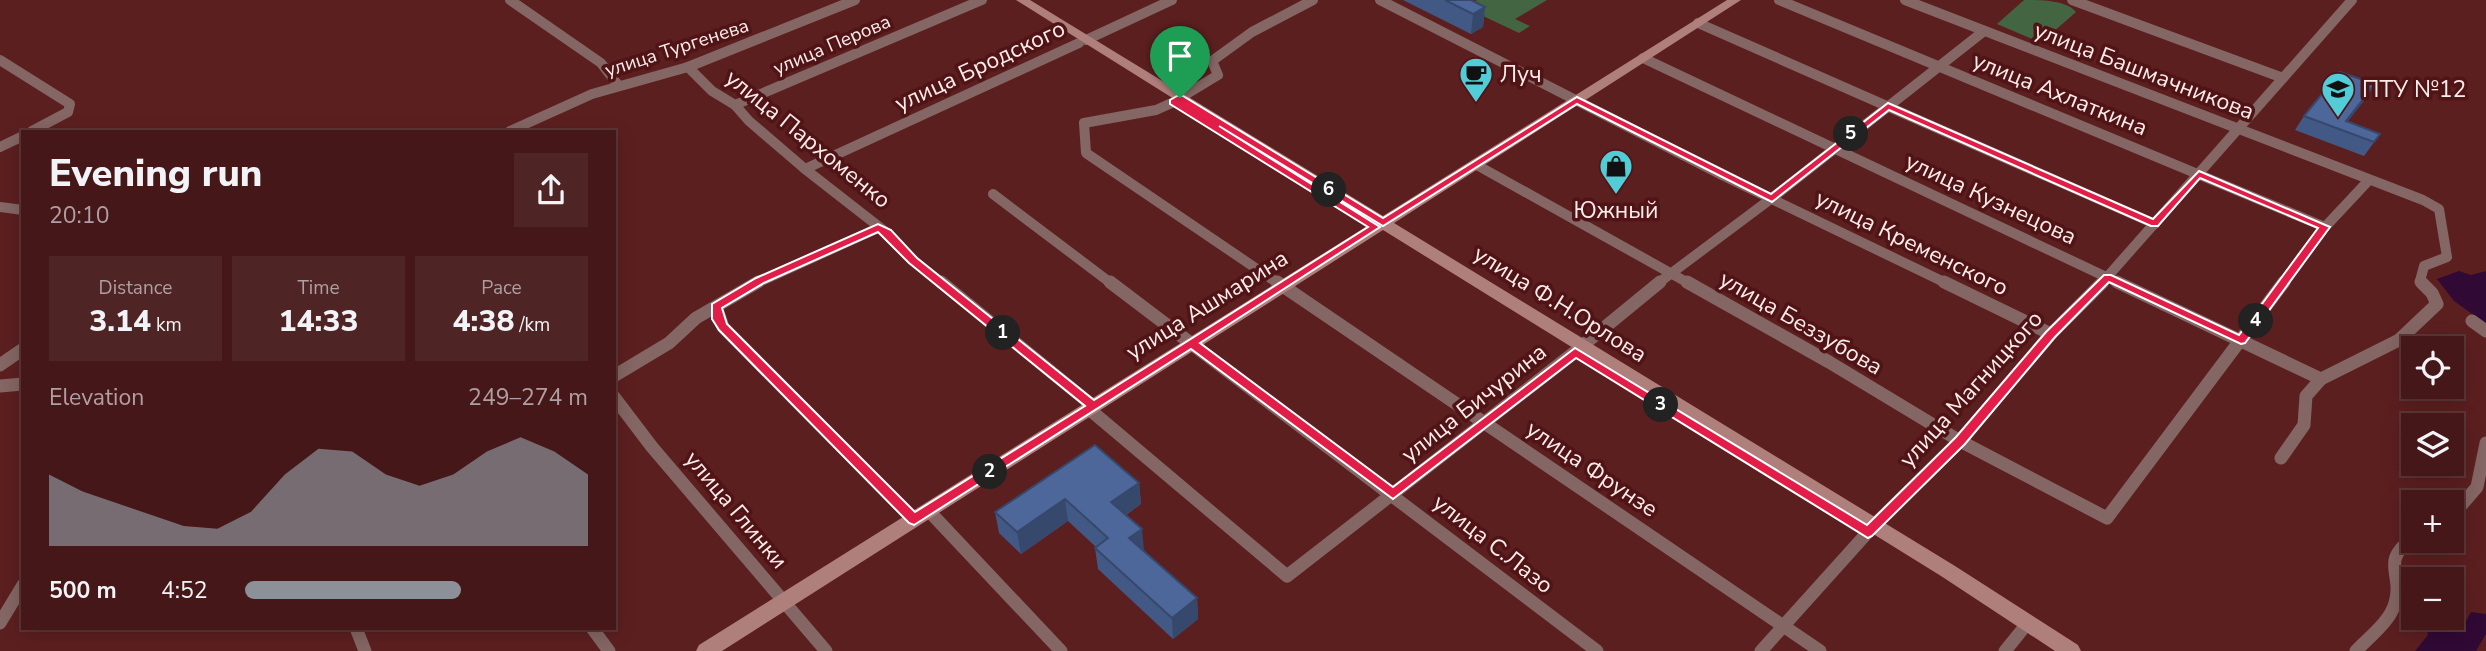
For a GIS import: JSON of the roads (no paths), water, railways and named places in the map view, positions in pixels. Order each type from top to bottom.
[{"type":"main road","name":"улица Ф.Н.Орлова","points":[[1011,0],[2071,651]]},
{"type":"main road","name":"улица Ф.Н.Орлова","points":[[1022,0],[1082,42]]},
{"type":"main road","name":"улица Ашмарина","points":[[706,651],[1735,0]]},
{"type":"main road","name":"улица Ф.Н.Орлова","points":[[1870,529],[2053,651]]},
{"type":"street","points":[[510,0],[601,63],[618,85]]},
{"type":"street","name":"улица Тургенева","points":[[512,130],[618,85],[688,67],[855,0]]},
{"type":"street","name":"улица Перова","points":[[735,105],[982,0]]},
{"type":"street","name":"улица Бродского","points":[[805,169],[1172,0]]},
{"type":"street","points":[[1177,100],[1217,75],[1212,61],[1242,39],[1313,0]]},
{"type":"street","name":"улица Кременского","points":[[1380,0],[1772,198],[2050,334]]},
{"type":"street","name":"улица Ахлаткина","points":[[1779,0],[2325,227]]},
{"type":"street","name":"улица Башмачникова","points":[[1905,0],[2423,200],[2439,209],[2446,257],[2424,267],[2420,281],[2432,293],[2437,304],[2399,340],[2321,379]]},
{"type":"street","points":[[2072,0],[2283,78]]},
{"type":"street","name":"улица Магницкого","points":[[1761,651],[1870,529],[1960,441],[2050,334],[2108,277],[2352,0]]},
{"type":"street","points":[[1698,23],[2155,223]]},
{"type":"street","name":"улица Бичурина","points":[[1287,576],[1487,423],[1671,273],[1772,198],[1937,66],[1984,32]]},
{"type":"street","name":"улица Кузнецова","points":[[1643,58],[2321,379]]},
{"type":"street","points":[[0,60],[69,104],[68,113],[34,130]]},
{"type":"street","name":"улица Пархоменко","points":[[688,67],[722,100],[735,105],[748,121],[887,233],[913,260],[1091,407],[1287,576]]},
{"type":"street","name":"улица Фрунзе","points":[[1177,100],[1156,110],[1084,123],[1086,153],[1820,651]]},
{"type":"street","points":[[0,147],[21,137]]},
{"type":"street","name":"улица Беззубова","points":[[1475,164],[1829,362],[1960,441],[2107,519],[2241,340]]},
{"type":"street","points":[[2241,340],[2325,227],[2369,180]]},
{"type":"street","name":"улица С.Лазо","points":[[993,194],[1393,494],[1597,651]]},
{"type":"street","points":[[0,207],[21,210]]},
{"type":"street","points":[[616,375],[669,343],[696,318],[760,281],[878,228]]},
{"type":"street","points":[[716,307],[723,327],[1061,651]]},
{"type":"street","points":[[2472,321],[2486,331]]},
{"type":"street","points":[[0,365],[21,350]]},
{"type":"street","points":[[2281,458],[2304,425],[2306,396],[2321,379]]},
{"type":"street","points":[[0,386],[21,384]]},
{"type":"street","name":"улица Глинки","points":[[616,400],[634,425],[826,651]]},
{"type":"street","points":[[2464,502],[2477,487],[2486,443]]},
{"type":"street","points":[[2356,651],[2395,607],[2397,591],[2392,562],[2401,546]]},
{"type":"street","points":[[2,618],[21,588]]},
{"type":"street","points":[[2,618],[21,612]]},
{"type":"street","points":[[357,630],[365,651]]},
{"type":"street","points":[[593,630],[609,651]]},
{"type":"street","points":[[2005,651],[2022,630]]},
{"type":"place","name":"Луч","points":[[1476,104]]},
{"type":"place","name":"ПТУ №12","points":[[2338,119]]},
{"type":"place","name":"Южный","points":[[1616,196]]}]
